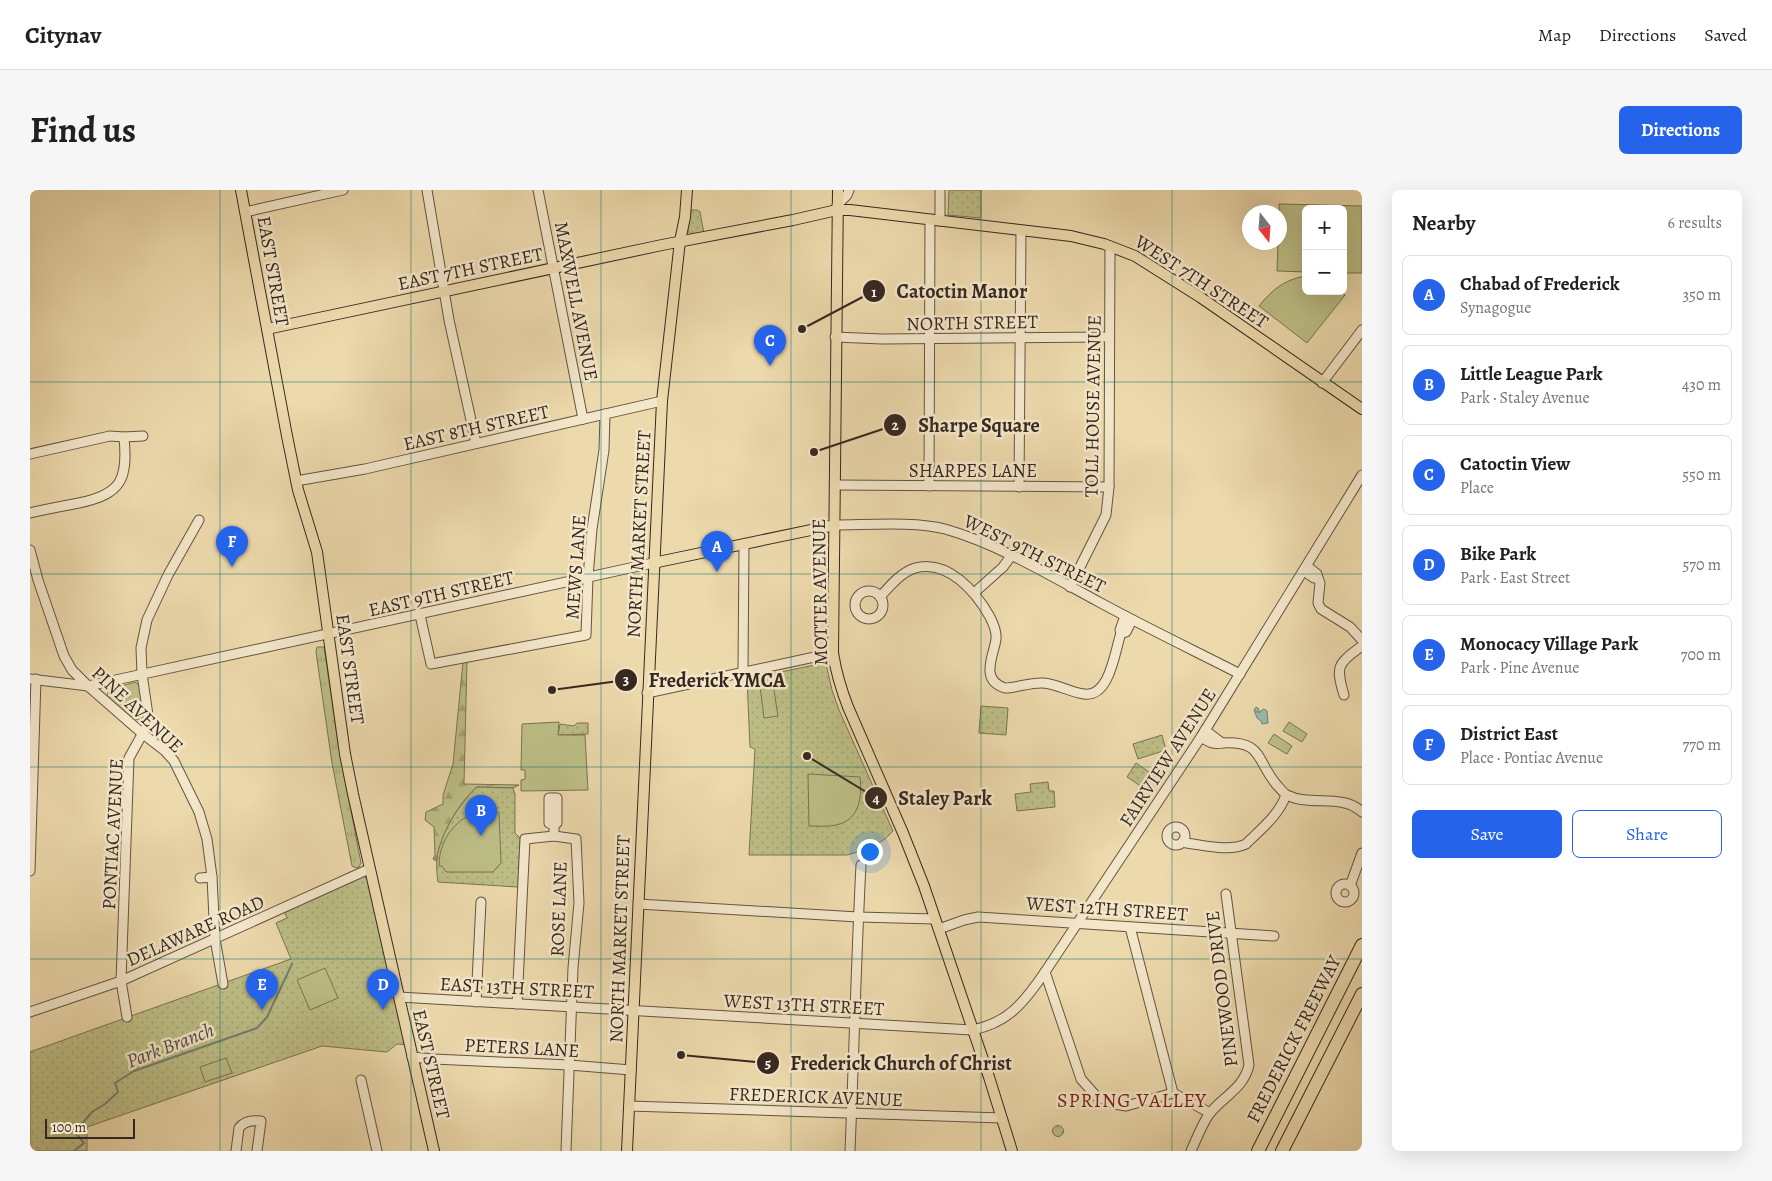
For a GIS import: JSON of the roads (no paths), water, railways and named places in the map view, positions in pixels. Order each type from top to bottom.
[{"type":"highway","name":"FREDERICK FREEWAY","points":[[1258,1151],[1362,945]]},
{"type":"highway","points":[[1282,1151],[1362,994]]},
{"type":"main road","name":"EAST STREET","points":[[241,190],[296,481],[317,552],[345,754],[369,869],[434,1151]]},
{"type":"main road","name":"NORTH MARKET STREET","points":[[627,1151],[662,401],[687,190]]},
{"type":"main road","name":"MOTTER AVENUE","points":[[838,190],[833,653],[840,688],[903,833],[939,929],[1012,1151]]},
{"type":"main road","name":"WEST 7TH STREET","points":[[680,241],[793,220],[837,208],[1071,236],[1110,246],[1135,256],[1200,297],[1362,409]]},
{"type":"main road","name":"EAST 7TH STREET","points":[[267,329],[680,241]]},
{"type":"main road","name":"WEST 9TH STREET","points":[[653,563],[835,525]]},
{"type":"street","points":[[245,212],[343,190]]},
{"type":"street","points":[[427,190],[449,320],[476,443]]},
{"type":"street","name":"MAXWELL AVENUE","points":[[538,190],[583,419]]},
{"type":"street","points":[[837,208],[849,190]]},
{"type":"street","points":[[929,486],[930,338],[935,220],[940,190]]},
{"type":"street","points":[[1019,486],[1021,231]]},
{"type":"street","name":"TOLL HOUSE AVENUE","points":[[1070,587],[1106,515],[1109,488],[1110,246]]},
{"type":"street","points":[[1322,383],[1362,330]]},
{"type":"street","name":"NORTH STREET","points":[[835,337],[882,339],[1109,336]]},
{"type":"street","name":"EAST 8TH STREET","points":[[296,481],[365,468],[662,401]]},
{"type":"street","name":"MEWS LANE","points":[[420,615],[431,664],[586,635],[592,529],[604,450],[606,414]]},
{"type":"street","points":[[30,454],[110,436],[143,436]]},
{"type":"street","points":[[30,513],[98,499],[111,492],[121,480],[124,469],[126,454],[124,437]]},
{"type":"street","name":"FAIRVIEW AVENUE","points":[[972,1030],[996,1023],[1012,1013],[1028,996],[1045,972],[1203,734],[1362,475]]},
{"type":"street","name":"SHARPES LANE","points":[[836,485],[1109,488]]},
{"type":"street","name":"PONTIAC AVENUE","points":[[127,1017],[120,982],[129,758],[149,722],[142,674],[141,648],[147,620],[168,575],[199,520]]},
{"type":"street","name":"WEST 9TH STREET","points":[[835,525],[922,526],[943,529],[962,535],[1007,554],[1240,674]]},
{"type":"street","points":[[743,671],[744,544]]},
{"type":"street","name":"PINE AVENUE","points":[[30,550],[34,581],[64,656],[72,670],[143,734],[165,750],[174,761],[199,812],[208,839],[215,939],[223,984]]},
{"type":"street","points":[[974,593],[1000,570],[999,560],[1007,554]]},
{"type":"street","name":"EAST 9TH STREET","points":[[33,679],[88,686],[653,563]]},
{"type":"street","points":[[880,597],[893,582],[914,569],[922,567],[940,569],[952,574],[974,593],[990,618],[995,630],[996,640],[990,661],[991,675],[998,684],[1005,688],[1042,683],[1084,694],[1093,692],[1103,686],[1109,674],[1121,633],[1120,630],[1128,618]]},
{"type":"street","points":[[1306,568],[1314,578],[1318,578],[1320,583],[1318,603],[1321,609],[1350,627],[1362,640]]},
{"type":"street","points":[[1344,695],[1338,675],[1341,663],[1362,646]]},
{"type":"street","points":[[647,693],[833,653]]},
{"type":"street","points":[[30,871],[33,679]]},
{"type":"street","points":[[1203,734],[1212,743],[1245,744],[1253,749],[1275,782],[1286,794],[1309,800],[1348,803],[1362,812]]},
{"type":"street","points":[[1183,841],[1186,843],[1232,848],[1246,844],[1276,814],[1286,794]]},
{"type":"street","points":[[517,1004],[525,839],[554,836],[554,825]]},
{"type":"street","name":"ROSE LANE","points":[[554,836],[576,840],[578,903],[573,968],[566,1151]]},
{"type":"street","points":[[1350,886],[1362,852]]},
{"type":"street","points":[[850,1151],[861,865]]},
{"type":"street","name":"DELAWARE ROAD","points":[[30,1012],[120,982],[369,869]]},
{"type":"street","points":[[200,878],[212,878]]},
{"type":"street","name":"PINEWOOD DRIVE","points":[[1191,1151],[1210,1113],[1240,1086],[1248,1074],[1249,1065],[1226,894]]},
{"type":"street","points":[[476,1002],[481,902]]},
{"type":"street","points":[[638,904],[858,917],[935,919]]},
{"type":"street","name":"WEST 12TH STREET","points":[[939,929],[978,917],[1274,936]]},
{"type":"street","points":[[1130,927],[1173,1093]]},
{"type":"street","points":[[1045,972],[1081,1079],[1091,1091],[1104,1100],[1126,1106],[1173,1093],[1210,1113]]},
{"type":"street","name":"EAST 13TH STREET","points":[[398,997],[633,1010]]},
{"type":"street","name":"WEST 13TH STREET","points":[[633,1010],[972,1030]]},
{"type":"street","name":"PETERS LANE","points":[[412,1056],[433,1059],[569,1065],[631,1070]]},
{"type":"street","points":[[361,1080],[378,1151]]},
{"type":"street","name":"FREDERICK AVENUE","points":[[629,1106],[1002,1118]]},
{"type":"street","points":[[236,1151],[238,1128],[241,1124],[252,1120],[261,1120],[257,1151]]},
{"type":"water","points":[[1256,707],[1259,712],[1264,709],[1267,711],[1268,723],[1262,724],[1257,718],[1254,710]]},
{"type":"waterway","name":"Park Branch","points":[[74,1151],[84,1143],[75,1132],[92,1112],[105,1104],[118,1092],[115,1083],[134,1071],[257,1028],[267,1017],[292,964]]},
{"type":"place","name":"Catoctin Manor","points":[[802,329]]},
{"type":"place","name":"Catoctin View","points":[[770,366]]},
{"type":"place","name":"Sharpe Square","points":[[814,452]]},
{"type":"place","name":"District East","points":[[232,567]]},
{"type":"place","name":"Chabad of Frederick","points":[[717,572]]},
{"type":"place","name":"Frederick YMCA","points":[[552,690]]},
{"type":"place","name":"Staley Park","points":[[807,756]]},
{"type":"place","name":"Little League Park","points":[[481,836]]},
{"type":"place","name":"Monocacy Village Park","points":[[262,1010]]},
{"type":"place","name":"Bike Park","points":[[383,1010]]},
{"type":"place","name":"Frederick Church of Christ","points":[[681,1055]]},
{"type":"district","name":"SPRING VALLEY","points":[[1132,1100]]}]
